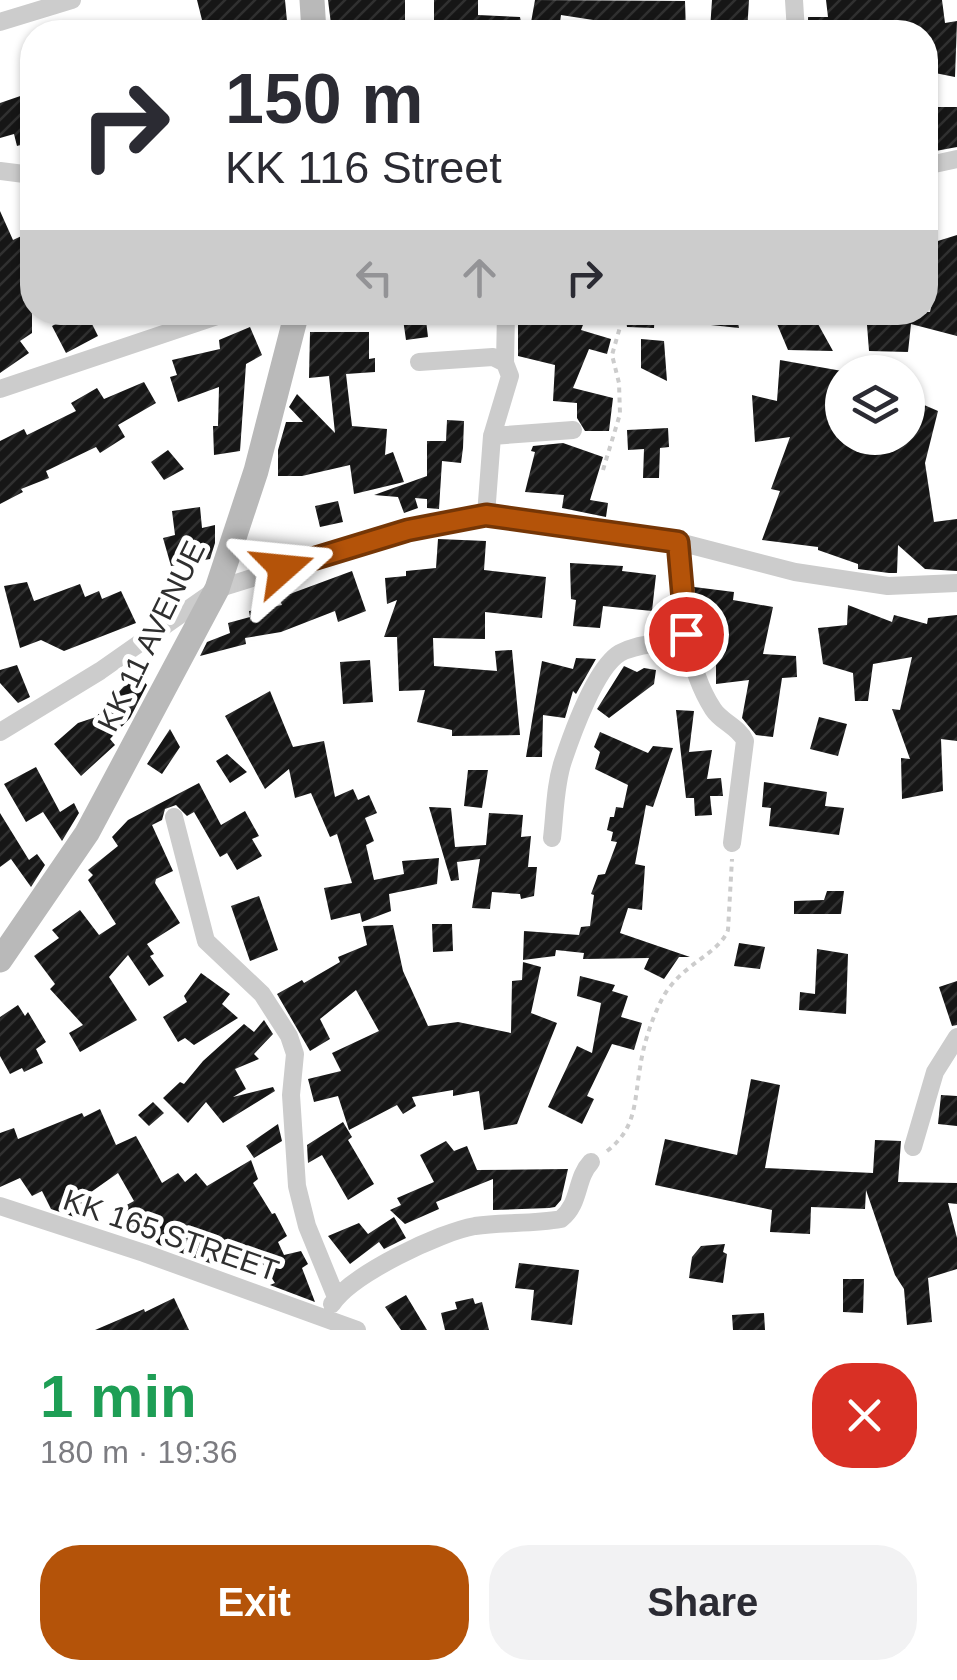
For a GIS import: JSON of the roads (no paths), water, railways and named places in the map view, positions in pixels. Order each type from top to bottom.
[{"type":"main road","name":"KK 11 AVENUE","points":[[0,960],[86,833],[217,589],[256,471],[294,325]]},
{"type":"street","points":[[0,22],[72,0]]},
{"type":"street","points":[[0,388],[189,325]]},
{"type":"street","points":[[486,515],[492,436],[510,376],[505,362],[506,325]]},
{"type":"street","points":[[419,362],[492,356],[505,362]]},
{"type":"street","points":[[492,436],[573,430]]},
{"type":"street","points":[[0,732],[100,671],[217,589],[408,530],[486,515],[678,542],[795,572],[888,586],[957,583]]},
{"type":"street","points":[[678,542],[686,634],[703,690],[714,712],[742,734],[745,742],[732,843]]},
{"type":"street","points":[[552,838],[562,764],[598,677],[608,662],[634,648],[672,642],[686,634]]},
{"type":"street","points":[[174,817],[206,942],[262,994],[289,1036],[295,1054],[291,1095],[297,1186],[307,1226],[336,1298]]},
{"type":"street","points":[[914,1147],[935,1072],[957,1036]]},
{"type":"street","points":[[323,1317],[336,1298],[416,1246],[474,1226],[561,1219],[572,1210],[582,1174],[591,1162]]},
{"type":"street","name":"KK 165 STREET","points":[[0,1206],[357,1330]]}]
